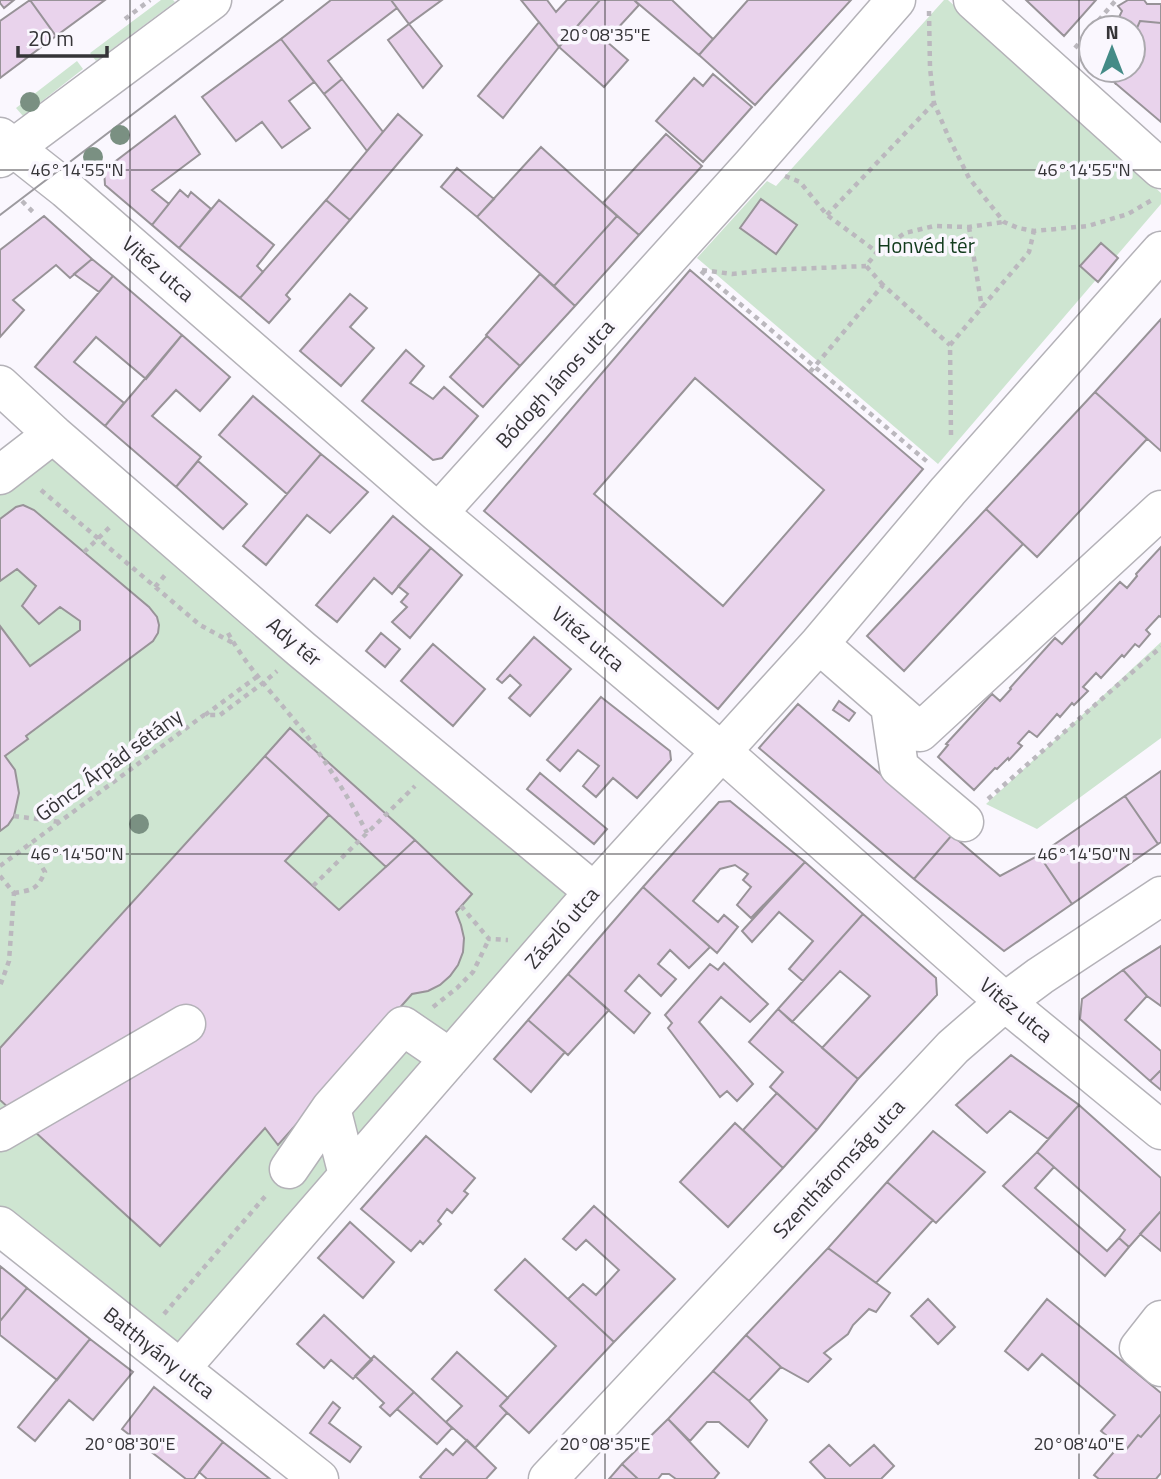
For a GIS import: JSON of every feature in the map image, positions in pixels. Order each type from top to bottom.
[{"type":"street","points":[[5,147],[212,0]]},
{"type":"street","points":[[752,165],[896,0]]},
{"type":"street","points":[[973,0],[1157,184]]},
{"type":"street","name":"Vitéz utca","points":[[5,147],[66,189],[438,513],[722,752],[1005,1002],[1161,1130]]},
{"type":"street","name":"Bódogh János utca","points":[[438,513],[752,165]]},
{"type":"street","points":[[942,481],[1161,251]]},
{"type":"street","name":"Ady tér","points":[[0,385],[301,649],[594,892]]},
{"type":"street","points":[[0,475],[53,434]]},
{"type":"street","name":"Zászló utca","points":[[187,1360],[594,892],[819,644],[942,481]]},
{"type":"street","points":[[819,644],[920,732],[1161,510]]},
{"type":"street","points":[[890,706],[899,768],[957,816]]},
{"type":"street","name":"Szentháromság utca","points":[[548,1479],[953,1047],[1040,976],[1161,896]]},
{"type":"street","points":[[0,1132],[186,1024]]},
{"type":"street","points":[[289,1169],[331,1108],[403,1026],[450,1058]]},
{"type":"street","points":[[331,1108],[348,1175]]},
{"type":"street","name":"Batthyány utca","points":[[0,1226],[187,1360],[319,1479]]},
{"type":"street","points":[[1161,1320],[1139,1348],[1161,1367]]},
{"type":"path","points":[[929,0],[930,68],[934,103],[969,178],[1004,222],[1034,231],[1088,226],[1128,214],[1157,184]]},
{"type":"path","points":[[1104,14],[1116,0]]},
{"type":"path","points":[[827,215],[934,103]]},
{"type":"path","points":[[752,165],[800,182],[827,215],[877,252]]},
{"type":"path","points":[[942,481],[814,367],[698,269],[732,274],[866,266],[877,252],[905,233],[934,226],[969,227],[1004,222]]},
{"type":"path","points":[[969,227],[982,308]]},
{"type":"path","points":[[942,481],[952,429],[950,345],[1029,252],[1034,231]]},
{"type":"path","points":[[866,266],[883,285],[950,345]]},
{"type":"path","points":[[810,372],[883,285]]},
{"type":"path","points":[[41,490],[200,625],[233,643]]},
{"type":"path","points":[[957,816],[990,799],[1161,647]]},
{"type":"path","name":"Göncz Árpád sétány","points":[[204,715],[220,715],[264,683],[301,649]]},
{"type":"path","name":"Göncz Árpád sétány","points":[[0,866],[258,676]]},
{"type":"path","points":[[264,683],[307,736],[354,806],[368,833]]},
{"type":"path","points":[[313,886],[424,778]]},
{"type":"path","points":[[13,816],[60,822]]},
{"type":"path","points":[[13,893],[30,890],[39,885],[45,872],[29,845]]},
{"type":"path","points":[[0,876],[13,893],[9,961],[0,986]]},
{"type":"path","points":[[461,906],[489,939],[506,941],[516,937]]},
{"type":"path","points":[[403,1026],[433,1007],[473,972],[489,939]]},
{"type":"path","points":[[187,1360],[157,1323],[289,1169]]},
{"type":"green space","points":[[161,0],[175,2],[96,61],[90,53]]},
{"type":"green space","name":"Honvéd tér","points":[[944,0],[948,0],[1161,193],[1161,204],[938,464],[697,258],[767,181],[776,186]]},
{"type":"green space","points":[[77,61],[83,69],[23,116],[16,108]]},
{"type":"green space","points":[[53,434],[594,892],[180,1369],[0,1226],[0,475]]},
{"type":"green space","points":[[1161,642],[1161,738],[1037,829],[986,804]]},
{"type":"building","points":[[0,0],[14,0],[4,8]]},
{"type":"building","points":[[30,0],[56,36],[0,78],[0,21]]},
{"type":"building","points":[[30,0],[105,0],[56,36]]},
{"type":"building","points":[[331,0],[391,0],[397,8],[328,61],[342,79],[324,94],[281,39]]},
{"type":"building","points":[[391,0],[442,0],[409,24]]},
{"type":"building","points":[[521,0],[547,0],[556,12],[567,0],[600,0],[559,47]]},
{"type":"building","points":[[600,0],[634,0],[639,5],[606,41],[628,60],[604,87],[559,47]]},
{"type":"building","points":[[634,0],[672,0],[713,39],[699,55]]},
{"type":"building","points":[[748,0],[851,0],[755,105],[699,55]]},
{"type":"building","points":[[1026,0],[1096,0],[1084,14],[1077,14],[1077,21],[1064,36]]},
{"type":"building","points":[[1128,0],[1161,4],[1161,23],[1147,22],[1147,14],[1121,14],[1122,11],[1118,6]]},
{"type":"building","points":[[539,22],[559,47],[503,118],[478,96]]},
{"type":"building","points":[[1147,22],[1161,23],[1161,122],[1116,84],[1147,84]]},
{"type":"building","points":[[409,24],[442,66],[423,88],[388,40]]},
{"type":"building","points":[[281,39],[314,82],[289,101],[310,128],[282,148],[262,122],[236,141],[202,97]]},
{"type":"building","points":[[713,74],[752,107],[703,162],[656,121],[694,78],[703,86]]},
{"type":"building","points":[[342,79],[383,132],[367,151],[324,94]]},
{"type":"building","points":[[398,114],[422,135],[350,220],[326,200]]},
{"type":"building","points":[[175,116],[200,154],[152,190],[169,204],[152,225],[105,185],[104,170]]},
{"type":"building","points":[[666,134],[702,166],[639,235],[603,203]]},
{"type":"building","points":[[541,147],[617,216],[554,286],[477,217]]},
{"type":"building","points":[[457,168],[494,199],[477,217],[441,187]]},
{"type":"building","points":[[180,190],[188,197],[191,192],[211,209],[179,248],[152,225]]},
{"type":"building","points":[[761,199],[797,225],[776,254],[740,228]]},
{"type":"building","points":[[219,200],[274,245],[257,266],[263,272],[240,298],[179,248]]},
{"type":"building","points":[[326,200],[350,220],[286,295],[290,299],[269,323],[240,298]]},
{"type":"building","points":[[44,216],[92,259],[70,278],[56,265],[13,300],[24,310],[0,337],[0,250]]},
{"type":"building","points":[[617,216],[639,235],[575,306],[554,286]]},
{"type":"building","points":[[1101,243],[1118,258],[1098,282],[1080,266]]},
{"type":"building","points":[[92,259],[113,276],[99,292],[74,274]]},
{"type":"building","points":[[690,270],[923,469],[718,709],[484,511]],"holes":[[[695,378],[824,490],[723,606],[594,494]]]},
{"type":"building","points":[[540,274],[575,306],[520,366],[486,335]]},
{"type":"building","points":[[113,276],[182,335],[146,379],[96,337],[74,362],[124,403],[105,426],[35,367]]},
{"type":"building","points":[[350,294],[367,308],[350,327],[374,348],[341,386],[300,351]]},
{"type":"building","points":[[1161,319],[1161,451],[1095,392]]},
{"type":"building","points":[[182,335],[230,377],[200,411],[176,390],[152,416],[201,457],[176,487],[105,426]]},
{"type":"building","points":[[487,336],[520,366],[483,407],[450,377]]},
{"type":"building","points":[[406,350],[424,366],[410,383],[433,399],[444,387],[478,416],[442,458],[433,460],[362,401]]},
{"type":"building","points":[[1095,392],[1147,439],[1037,557],[986,509]]},
{"type":"building","points":[[253,396],[321,454],[287,494],[219,435]]},
{"type":"building","points":[[321,454],[368,492],[330,533],[307,515],[266,565],[243,546]]},
{"type":"building","points":[[198,461],[247,504],[223,529],[176,487]]},
{"type":"building","points":[[23,505],[34,510],[149,607],[157,617],[159,625],[153,641],[26,736],[28,739],[5,756],[15,770],[19,793],[14,816],[0,831],[0,626],[30,666],[80,630],[80,621],[60,607],[39,624],[22,606],[36,586],[17,569],[0,581],[0,519]]},
{"type":"building","points":[[986,509],[1023,544],[904,671],[867,636]]},
{"type":"building","points":[[393,516],[431,548],[392,594],[374,578],[337,622],[316,605]]},
{"type":"building","points":[[1161,547],[1161,617],[1146,630],[1150,634],[1139,647],[1135,644],[1124,657],[1122,655],[1101,678],[1096,673],[1083,687],[1088,691],[1060,717],[1057,714],[1037,737],[1029,731],[1018,743],[1022,746],[1009,760],[1008,758],[995,768],[974,790],[938,757],[948,745],[946,744],[992,694],[1000,701],[1055,638],[1062,644],[1120,582],[1127,588]]},
{"type":"building","points":[[431,548],[462,575],[410,638],[392,622],[407,607],[401,602],[408,594],[398,586]]},
{"type":"building","points":[[381,633],[400,649],[385,667],[366,651]]},
{"type":"building","points":[[534,637],[571,669],[530,716],[509,698],[521,685],[510,675],[502,683],[497,679]]},
{"type":"building","points":[[433,644],[485,689],[453,726],[401,681]]},
{"type":"building","points":[[601,697],[670,751],[671,760],[637,798],[613,778],[596,797],[583,786],[599,766],[578,750],[560,771],[547,760]]},
{"type":"building","points":[[839,701],[855,713],[849,721],[833,710]]},
{"type":"building","points":[[798,704],[952,835],[914,879],[759,748]]},
{"type":"building","points":[[290,728],[415,840],[386,867],[265,756]]},
{"type":"building","points":[[265,756],[329,815],[285,861],[339,910],[415,840],[472,894],[456,912],[464,938],[463,952],[458,965],[440,985],[412,994],[278,1145],[265,1128],[160,1246],[0,1100],[0,1048]]},
{"type":"building","points":[[1161,771],[1161,842],[1158,844],[1125,796]]},
{"type":"building","points":[[540,773],[607,829],[594,844],[527,789]]},
{"type":"building","points":[[1125,796],[1158,844],[1072,904],[1039,855]]},
{"type":"building","points":[[730,801],[805,862],[751,918],[737,905],[751,887],[743,880],[748,874],[735,865],[720,869],[693,901],[718,922],[724,915],[738,927],[717,953],[643,887],[719,802]]},
{"type":"building","points":[[952,835],[1000,876],[1039,855],[1072,904],[1004,951],[914,879]]},
{"type":"building","points":[[805,862],[863,914],[803,981],[789,969],[813,941],[779,912],[752,942],[742,931]]},
{"type":"building","points":[[643,887],[710,947],[689,968],[670,950],[658,964],[676,979],[661,996],[639,975],[625,991],[650,1013],[634,1033],[568,974]]},
{"type":"building","points":[[863,914],[936,978],[937,995],[858,1079],[822,1048],[870,996],[840,971],[792,1022],[778,1009]]},
{"type":"building","points":[[1161,946],[1161,1006],[1147,996],[1123,970]]},
{"type":"building","points":[[724,963],[768,1004],[750,1022],[721,997],[699,1022],[753,1084],[737,1101],[727,1091],[720,1097],[668,1028],[672,1023],[665,1015],[710,964],[718,970]]},
{"type":"building","points":[[1123,970],[1147,996],[1125,1020],[1161,1051],[1161,1070],[1150,1081],[1080,1019],[1082,999]]},
{"type":"building","points":[[568,974],[609,1010],[568,1055],[528,1020]]},
{"type":"building","points":[[778,1009],[858,1079],[817,1130],[770,1087],[783,1072],[749,1042]]},
{"type":"building","points":[[528,1020],[565,1052],[531,1092],[494,1059]]},
{"type":"building","points":[[1011,1055],[1079,1105],[1048,1139],[1010,1111],[987,1133],[956,1105]]},
{"type":"building","points":[[1161,1070],[1161,1090],[1150,1081]]},
{"type":"building","points":[[777,1093],[817,1130],[783,1168],[743,1130]]},
{"type":"building","points":[[1079,1105],[1161,1178],[1161,1211],[1129,1247],[1119,1238],[1125,1230],[1037,1152]]},
{"type":"building","points":[[735,1123],[783,1168],[728,1227],[680,1182]]},
{"type":"building","points":[[933,1131],[985,1172],[936,1223],[887,1182]]},
{"type":"building","points":[[426,1136],[475,1178],[464,1191],[468,1194],[452,1213],[447,1209],[438,1221],[441,1224],[423,1244],[420,1241],[411,1251],[361,1209]]},
{"type":"building","points":[[1037,1152],[1054,1167],[1035,1188],[1107,1251],[1119,1238],[1129,1247],[1105,1276],[1003,1186]]},
{"type":"building","points":[[887,1182],[933,1220],[876,1283],[828,1248]]},
{"type":"building","points":[[594,1206],[675,1279],[614,1342],[568,1299],[583,1284],[596,1295],[619,1270],[586,1240],[576,1250],[563,1239]]},
{"type":"building","points":[[1161,1211],[1161,1251],[1140,1234]]},
{"type":"building","points":[[350,1222],[394,1262],[363,1298],[318,1258]]},
{"type":"building","points":[[828,1248],[890,1293],[876,1312],[869,1309],[848,1334],[824,1353],[831,1359],[808,1382],[781,1367],[746,1335]]},
{"type":"building","points":[[525,1259],[614,1342],[529,1433],[500,1406],[556,1346],[495,1290]]},
{"type":"building","points":[[0,1266],[27,1288],[0,1321]]},
{"type":"building","points":[[27,1288],[90,1339],[57,1380],[0,1335],[0,1321]]},
{"type":"building","points":[[928,1299],[955,1327],[938,1344],[911,1316]]},
{"type":"building","points":[[1047,1299],[1161,1393],[1161,1414],[1125,1451],[1101,1431],[1115,1415],[1042,1354],[1028,1370],[1005,1351]]},
{"type":"building","points":[[324,1315],[372,1360],[353,1379],[331,1360],[324,1368],[297,1344]]},
{"type":"building","points":[[746,1335],[781,1367],[749,1401],[713,1371]]},
{"type":"building","points":[[90,1339],[133,1372],[93,1420],[69,1400],[35,1441],[18,1427]]},
{"type":"building","points":[[457,1352],[508,1398],[500,1406],[507,1413],[475,1448],[446,1422],[462,1406],[432,1379]]},
{"type":"building","points":[[374,1356],[414,1392],[390,1416],[380,1407],[384,1403],[355,1376]]},
{"type":"building","points":[[713,1371],[767,1420],[748,1447],[719,1422],[707,1422],[690,1441],[668,1419]]},
{"type":"building","points":[[154,1387],[223,1442],[194,1479],[186,1479],[122,1429]]},
{"type":"building","points":[[414,1392],[452,1428],[437,1444],[397,1409]]},
{"type":"building","points":[[333,1402],[340,1408],[329,1423],[361,1447],[350,1462],[310,1433]]},
{"type":"building","points":[[1161,1414],[1161,1473],[1156,1479],[1099,1479],[1094,1475],[1119,1446],[1125,1451]]},
{"type":"building","points":[[668,1419],[719,1473],[714,1479],[676,1479],[669,1474],[662,1474],[658,1479],[638,1479],[622,1464]]},
{"type":"building","points":[[467,1440],[496,1468],[486,1479],[420,1477],[446,1449],[453,1455]]},
{"type":"building","points":[[223,1442],[270,1479],[207,1479],[199,1472]]},
{"type":"building","points":[[829,1445],[850,1466],[874,1445],[894,1466],[881,1479],[826,1479],[810,1462]]},
{"type":"building","points":[[622,1464],[638,1479],[609,1479]]},
{"type":"tram line","points":[[0,215],[283,0]]}]
